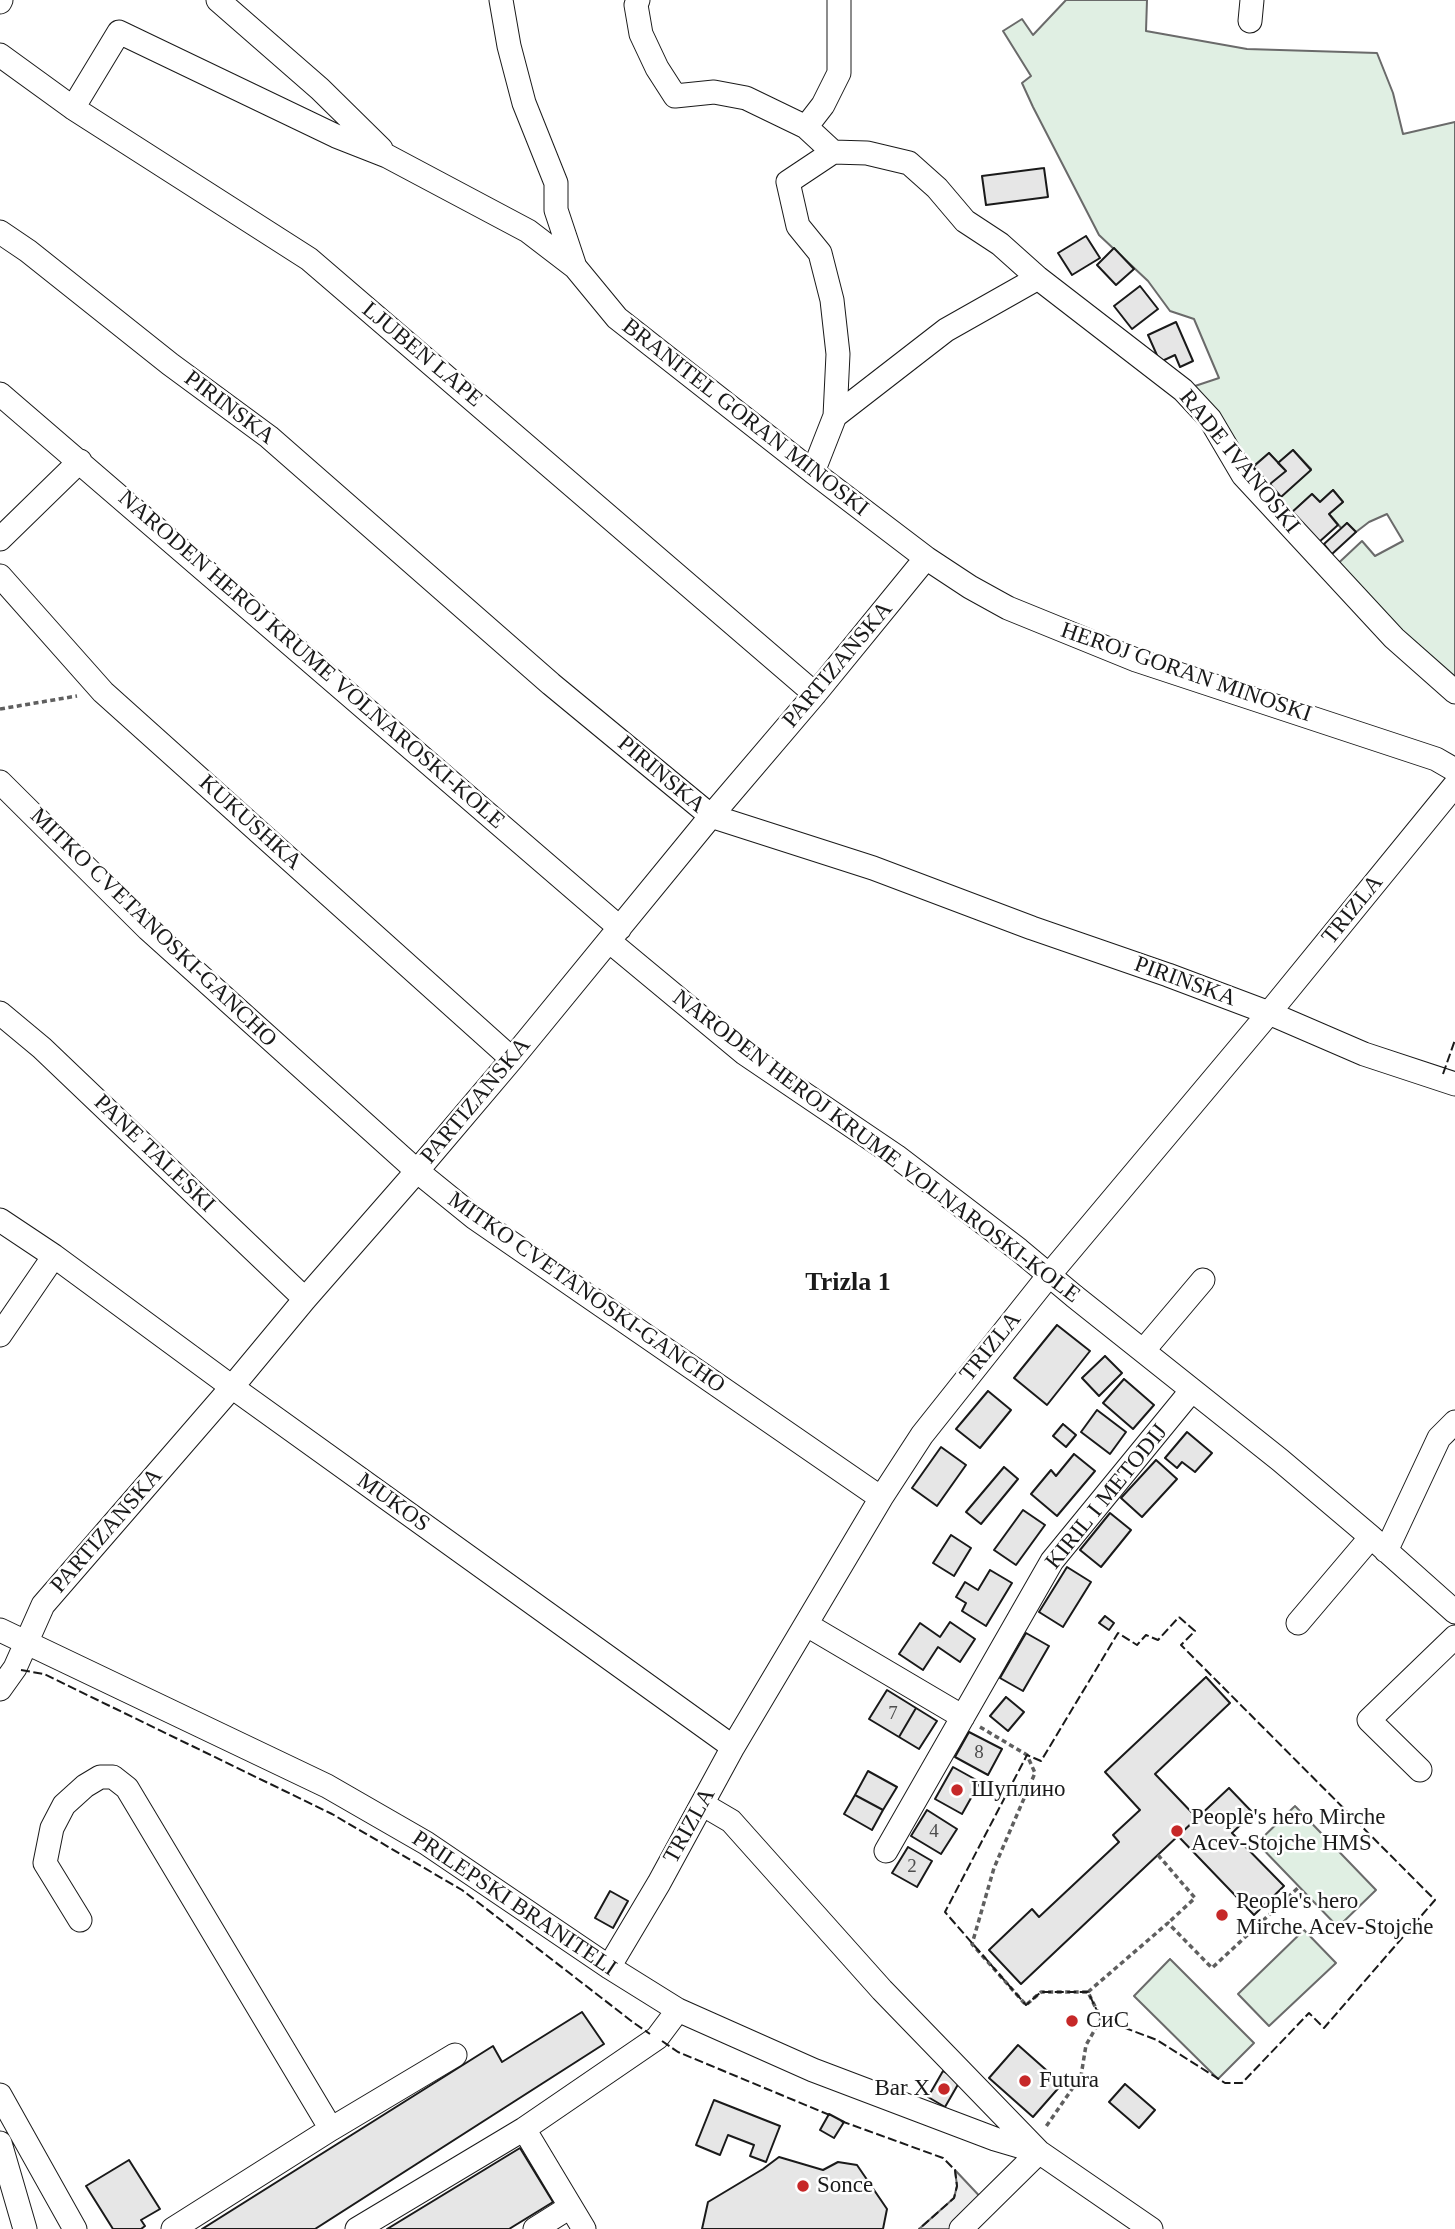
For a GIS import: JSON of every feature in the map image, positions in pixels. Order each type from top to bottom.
[{"type":"street","name":"BRANITEL GORAN MINOSKI","points":[[501,0],[521,91],[555,183],[556,209],[575,267]]},
{"type":"street","points":[[638,0],[636,5],[641,34],[657,68],[675,96],[714,92],[746,98],[806,127],[833,152],[788,182],[798,226],[820,253],[832,300],[838,354],[835,416],[813,472]]},
{"type":"street","points":[[806,127],[823,105],[839,73],[839,0]]},
{"type":"street","name":"BRANITEL GORAN MINOSKI","points":[[233,5],[387,156]]},
{"type":"street","name":"BRANITEL GORAN MINOSKI","points":[[73,108],[119,32],[336,136],[387,156],[528,231],[575,267],[617,318],[926,558]]},
{"type":"street","name":"LJUBEN LAPE","points":[[0,55],[73,108],[309,259],[815,694]]},
{"type":"street","name":"RADE IVANOSKI","points":[[833,152],[867,153],[909,163],[937,188],[965,222],[1000,244],[1038,278],[1183,390],[1210,419],[1243,475],[1394,638],[1455,692]]},
{"type":"street","name":"PIRINSKA","points":[[0,232],[269,437],[551,684],[711,816],[873,868],[1269,1013],[1364,1054],[1455,1084]]},
{"type":"street","points":[[835,416],[946,330],[1038,278]]},
{"type":"street","name":"NARODEN HEROJ KRUME VOLNAROSKI-KOLE","points":[[0,394],[80,461],[615,934],[744,1053],[896,1156],[1050,1274],[1280,1460],[1455,1612]]},
{"type":"street","points":[[0,539],[80,461]]},
{"type":"street","name":"PARTIZANSKA","points":[[0,1689],[15,1668],[43,1605],[512,1059],[926,558]]},
{"type":"street","name":"HEROJ GORAN MINOSKI","points":[[926,558],[1008,608],[1136,660],[1436,759],[1455,770]]},
{"type":"street","name":"KUKUSHKA","points":[[0,576],[103,692],[512,1059]]},
{"type":"street","name":"MITKO CVETANOSKI-GANCHO","points":[[0,782],[148,929],[417,1171],[475,1218],[881,1498]]},
{"type":"street","name":"TRIZLA","points":[[609,1967],[733,1746],[881,1498],[922,1435],[1050,1274],[1269,1013],[1455,785]]},
{"type":"street","name":"PANE TALESKI","points":[[0,1013],[42,1048],[304,1298]]},
{"type":"street","name":"MUKOS","points":[[0,1220],[54,1256],[733,1746]]},
{"type":"street","points":[[0,1335],[54,1256]]},
{"type":"street","points":[[1143,1351],[1203,1280]]},
{"type":"street","name":"KIRIL I METODIJ","points":[[886,1851],[1052,1561],[1192,1390]]},
{"type":"street","points":[[1298,1623],[1379,1544],[1439,1438],[1455,1422]]},
{"type":"street","points":[[807,1625],[963,1717]]},
{"type":"street","name":"PRILEPSKI BRANITELI","points":[[0,1630],[327,1786],[426,1843],[609,1967],[678,2010],[813,2070],[995,2139],[1039,2152]]},
{"type":"street","points":[[1420,1770],[1369,1720],[1455,1637]]},
{"type":"street","points":[[80,1920],[45,1863],[52,1828],[64,1805],[85,1786],[100,1777],[113,1777],[127,1788],[331,2129]]},
{"type":"street","name":"PRILEPSKI BRANITELI","points":[[702,1804],[731,1821],[882,1990],[1039,2152],[1151,2229]]},
{"type":"street","points":[[357,2229],[523,2129],[657,2038],[678,2010]]},
{"type":"street","points":[[173,2229],[455,2054]]},
{"type":"street","points":[[0,2095],[75,2229]]},
{"type":"street","points":[[523,2129],[583,2229]]},
{"type":"street","points":[[0,2143],[25,2229]]},
{"type":"street","points":[[961,2229],[1039,2152]]},
{"type":"street","points":[[535,2229],[570,2207]]},
{"type":"path","points":[[0,709],[103,692]]},
{"type":"path","points":[[963,1717],[1027,1755],[1035,1773],[994,1868],[972,1944],[1026,2005],[1041,1992],[1087,1992],[1195,1898],[1158,1855]]},
{"type":"path","points":[[1168,1923],[1212,1968],[1299,1887]]},
{"type":"path","points":[[1039,2152],[1045,2126],[1081,2076],[1086,2045],[1101,2019],[1087,1992]]},
{"type":"green space","points":[[1066,0],[1147,0],[1146,31],[1247,49],[1377,53],[1393,93],[1403,134],[1455,122],[1455,692],[1330,571],[1362,541],[1375,556],[1403,541],[1387,514],[1369,522],[1356,532],[1347,523],[1342,529],[1329,514],[1343,502],[1333,490],[1320,502],[1312,494],[1284,520],[1271,505],[1311,469],[1293,450],[1278,463],[1269,453],[1243,475],[1183,390],[1219,378],[1194,319],[1170,311],[1148,281],[1099,235],[1022,83],[1031,76],[1003,31],[1022,19],[1033,35]]},
{"type":"green space","points":[[1295,1806],[1376,1890],[1338,1927],[1257,1843]]},
{"type":"green space","points":[[1304,1930],[1336,1963],[1269,2026],[1238,1994]]},
{"type":"green space","points":[[1170,1959],[1254,2043],[1218,2079],[1134,1996]]},
{"type":"shaded area","points":[[955,2170],[987,2204],[961,2229],[919,2229],[954,2198],[957,2186]]},
{"type":"building","points":[[1044,168],[1048,197],[986,205],[982,176]]},
{"type":"building","points":[[1086,236],[1100,258],[1072,275],[1058,253]]},
{"type":"building","points":[[1114,248],[1134,269],[1116,285],[1097,265]]},
{"type":"building","points":[[1140,286],[1158,309],[1132,329],[1114,306]]},
{"type":"building","points":[[1176,322],[1193,361],[1180,367],[1175,355],[1160,362],[1148,335]]},
{"type":"building","points":[[1293,450],[1311,470],[1281,497],[1270,484],[1286,471],[1278,463]]},
{"type":"building","points":[[1269,453],[1286,471],[1270,484],[1253,467]]},
{"type":"building","points":[[1333,490],[1343,502],[1329,514],[1338,525],[1318,543],[1290,514],[1312,494],[1320,502]]},
{"type":"building","points":[[1347,523],[1356,532],[1332,554],[1324,544]]},
{"type":"building","points":[[1057,1325],[1090,1351],[1047,1405],[1014,1378]]},
{"type":"building","points":[[1105,1356],[1122,1373],[1099,1396],[1082,1378]]},
{"type":"building","points":[[1124,1379],[1154,1405],[1133,1429],[1103,1403]]},
{"type":"building","points":[[988,1391],[1011,1410],[980,1448],[956,1429]]},
{"type":"building","points":[[1097,1410],[1126,1432],[1110,1454],[1081,1432]]},
{"type":"building","points":[[1063,1424],[1076,1435],[1066,1447],[1053,1436]]},
{"type":"building","points":[[1187,1432],[1212,1453],[1195,1472],[1182,1462],[1177,1468],[1165,1458]]},
{"type":"building","points":[[941,1447],[966,1465],[937,1506],[912,1488]]},
{"type":"building","points":[[1074,1454],[1095,1471],[1057,1516],[1031,1494],[1051,1470],[1056,1476]]},
{"type":"building","points":[[1156,1460],[1177,1479],[1142,1517],[1121,1498]]},
{"type":"building","points":[[1004,1467],[1018,1479],[981,1524],[966,1512]]},
{"type":"building","points":[[1023,1510],[1045,1525],[1016,1565],[994,1550]]},
{"type":"building","points":[[1110,1513],[1131,1530],[1101,1567],[1080,1550]]},
{"type":"building","points":[[951,1535],[971,1548],[954,1576],[933,1563]]},
{"type":"building","points":[[1067,1567],[1091,1582],[1063,1627],[1039,1612]]},
{"type":"building","points":[[990,1570],[1012,1583],[986,1626],[962,1611],[966,1603],[956,1597],[965,1582],[978,1590]]},
{"type":"building","points":[[1105,1616],[1114,1623],[1109,1630],[1099,1623]]},
{"type":"building","points":[[950,1622],[975,1639],[960,1662],[938,1647],[923,1670],[899,1654],[920,1623],[940,1637]]},
{"type":"building","points":[[1026,1633],[1049,1646],[1023,1691],[1000,1678]]},
{"type":"building","points":[[1206,1677],[1230,1703],[1155,1774],[1197,1818],[1021,1984],[989,1950],[1032,1909],[1039,1917],[1119,1842],[1113,1835],[1140,1810],[1105,1772]]},
{"type":"building","points":[[887,1690],[916,1708],[899,1737],[869,1719]]},
{"type":"building","points":[[1006,1697],[1024,1712],[1008,1731],[990,1716]]},
{"type":"building","points":[[916,1708],[937,1721],[919,1749],[899,1737]]},
{"type":"building","points":[[969,1732],[1002,1749],[988,1775],[955,1757]]},
{"type":"building","name":"Шуплино","points":[[953,1767],[980,1782],[962,1814],[935,1799]]},
{"type":"building","points":[[868,1771],[897,1787],[883,1810],[855,1795]]},
{"type":"building","points":[[1229,1788],[1253,1813],[1232,1833],[1284,1886],[1254,1915],[1178,1836]]},
{"type":"building","points":[[855,1795],[883,1810],[872,1830],[844,1814]]},
{"type":"building","points":[[927,1810],[957,1829],[941,1854],[911,1836]]},
{"type":"building","points":[[908,1847],[932,1861],[917,1887],[892,1873]]},
{"type":"building","points":[[610,1891],[628,1901],[613,1928],[595,1918]]},
{"type":"building","points":[[582,2012],[604,2044],[315,2229],[202,2229],[493,2046],[502,2062]]},
{"type":"building","name":"Futura","points":[[1018,2045],[1062,2084],[1033,2117],[989,2078]]},
{"type":"building","name":"Bar X","points":[[943,2071],[960,2081],[945,2107],[928,2097]]},
{"type":"building","points":[[1125,2084],[1155,2110],[1139,2128],[1109,2102]]},
{"type":"building","points":[[714,2100],[780,2126],[766,2162],[750,2156],[754,2145],[728,2135],[720,2155],[696,2145]]},
{"type":"building","points":[[829,2114],[844,2122],[834,2138],[820,2130]]},
{"type":"building","points":[[520,2148],[553,2202],[509,2229],[387,2229]]},
{"type":"building","name":"Sonce","points":[[779,2157],[823,2170],[838,2162],[857,2165],[887,2209],[883,2229],[702,2229],[708,2202]]},
{"type":"building","points":[[129,2160],[160,2209],[141,2220],[145,2226],[141,2229],[113,2229],[86,2186]]},
{"type":"fence","points":[[1443,1074],[1455,1040]]},
{"type":"fence","points":[[1179,1617],[1195,1631],[1181,1645],[1435,1900],[1324,2028],[1309,2013],[1242,2083],[1225,2083],[1157,2040],[1101,2019],[1088,1992],[1041,1992],[1026,2005],[945,1912],[1027,1755],[1041,1761],[1118,1633],[1137,1645],[1146,1635],[1158,1640],[1179,1617]]},
{"type":"fence","points":[[21,1670],[44,1674],[332,1814],[462,1890],[650,2034]]},
{"type":"fence","points":[[662,2041],[678,2052],[832,2116]]},
{"type":"fence","points":[[841,2121],[943,2158],[955,2170],[957,2186],[954,2198],[919,2229]]},
{"type":"place","name":"Шуплино","points":[[957,1790]]},
{"type":"place","name":"People's hero Mirche Acev-Stojche HMS","points":[[1177,1831]]},
{"type":"place","name":"People's hero Mirche Acev-Stojche","points":[[1222,1915]]},
{"type":"place","name":"СиС","points":[[1072,2021]]},
{"type":"place","name":"Futura","points":[[1025,2081]]},
{"type":"place","name":"Bar X","points":[[944,2089]]},
{"type":"place","name":"Sonce","points":[[803,2186]]},
{"type":"district","name":"Trizla 1","points":[[848,1283]]}]
